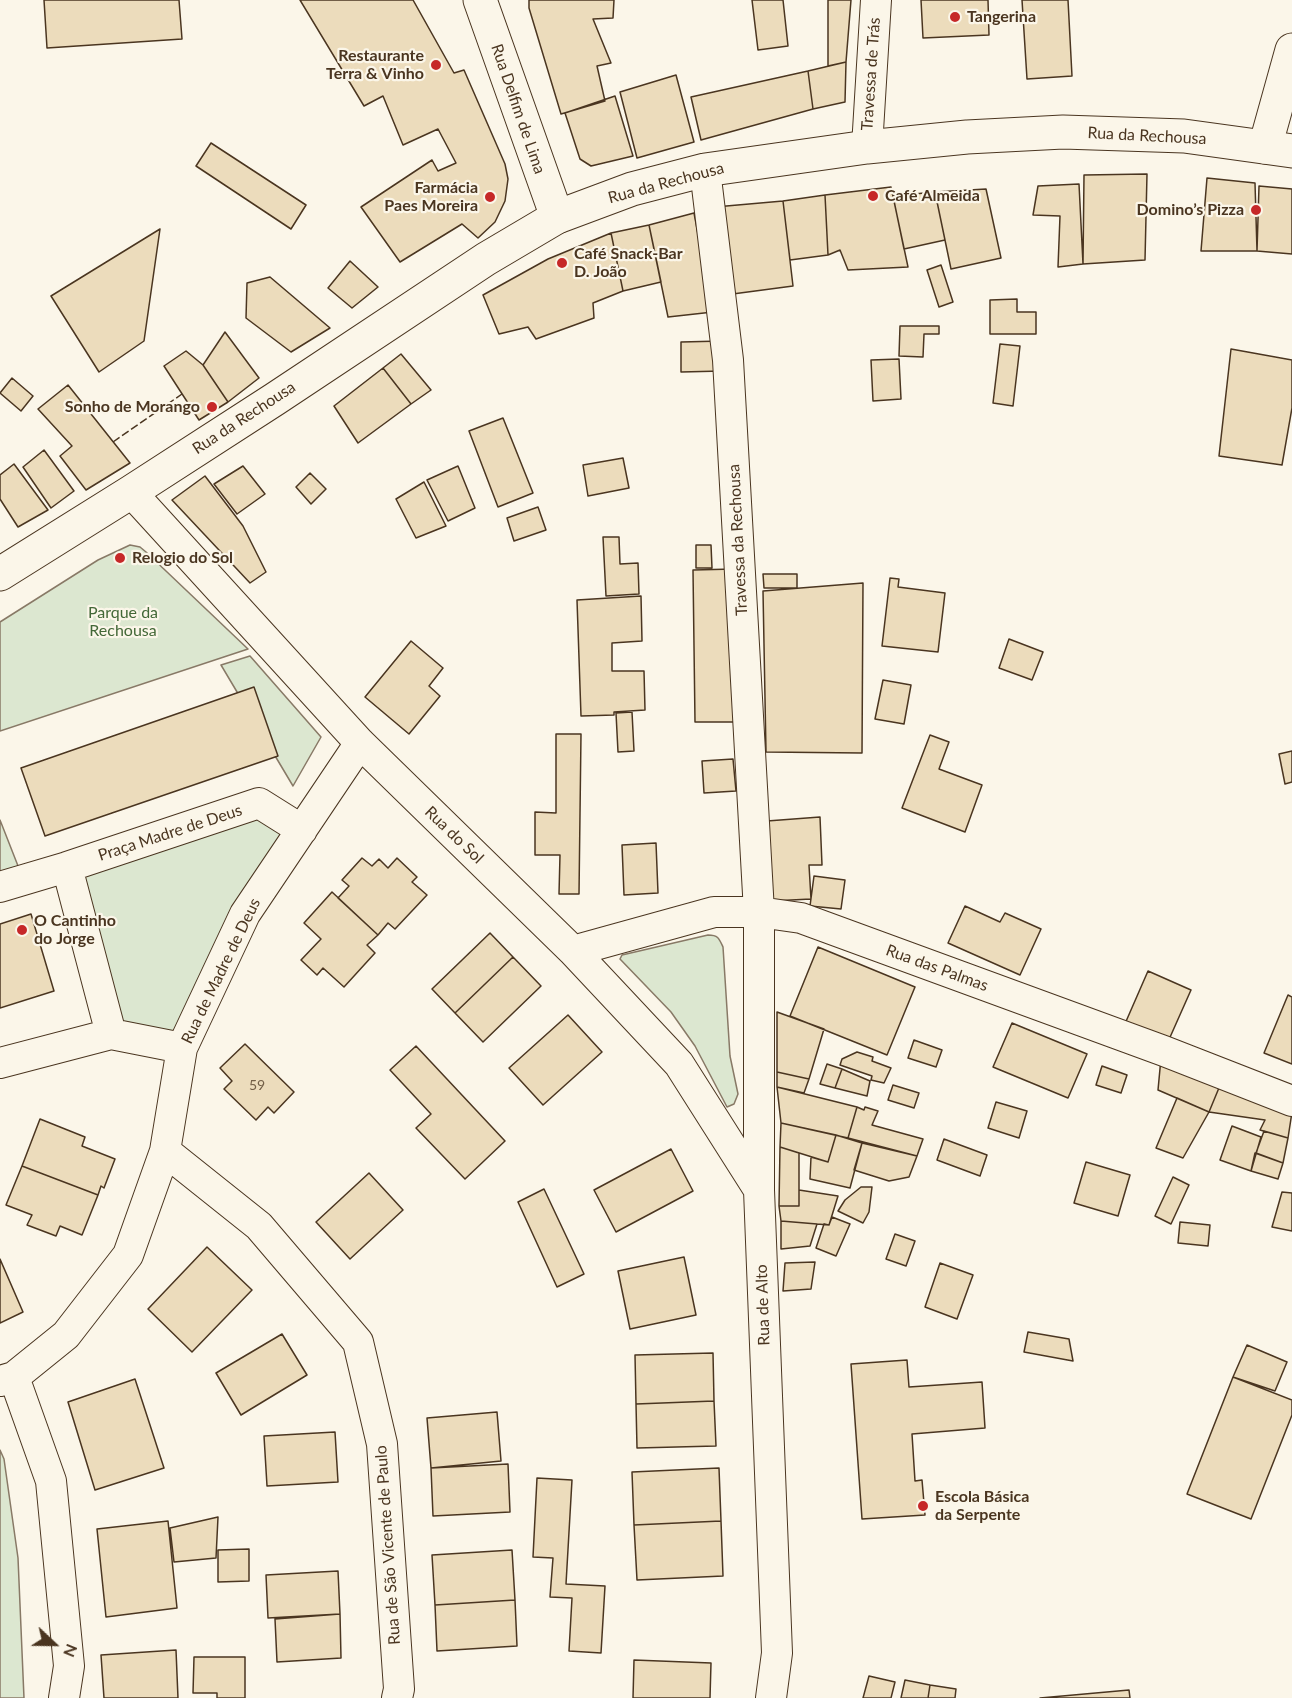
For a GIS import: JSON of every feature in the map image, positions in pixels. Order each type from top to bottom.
[{"type":"main road","name":"Rua Delfim de Lima","points":[[480,0],[557,217]]},
{"type":"main road","points":[[1279,149],[1292,50]]},
{"type":"main road","name":"Rua da Rechousa","points":[[0,574],[131,492],[486,259],[557,217],[632,189],[705,170],[867,147],[967,137],[1063,132],[1184,136],[1279,149]]},
{"type":"street","name":"Travessa de Trás","points":[[867,147],[876,0]]},
{"type":"street","name":"Travessa da Rechousa","points":[[705,170],[728,360],[759,912]]},
{"type":"street","name":"Rua do Sol","points":[[131,492],[360,743],[573,951],[679,1064],[759,1190]]},
{"type":"street","name":"Rua de Madre de Deus","points":[[7,1379],[66,1335],[128,1255],[165,1151],[182,1048],[245,914],[360,743]]},
{"type":"street","name":"Praça Madre de Deus","points":[[0,887],[259,803],[302,830]]},
{"type":"street","points":[[67,867],[111,1034]]},
{"type":"street","name":"Rua das Palmas","points":[[573,951],[714,912],[759,912],[801,918],[1164,1051],[1292,1101]]},
{"type":"street","name":"Rua de Alto","points":[[759,912],[759,1190],[777,1653],[771,1698]]},
{"type":"street","points":[[0,1063],[111,1034],[182,1048]]},
{"type":"street","name":"Rua de São Vicente de Paulo","points":[[165,1151],[259,1226],[358,1342],[382,1444],[399,1689],[397,1698]]},
{"type":"street","points":[[7,1379],[51,1482],[69,1666],[64,1698]]},
{"type":"green space","name":"Parque da Rechousa","points":[[130,545],[140,547],[146,552],[248,649],[0,731],[0,622],[98,560]]},
{"type":"green space","points":[[250,656],[321,737],[293,786],[221,665]]},
{"type":"green space","points":[[261,810],[292,831],[179,1041],[115,1030],[77,872]]},
{"type":"green space","points":[[0,820],[20,871],[0,878]]},
{"type":"green space","points":[[708,935],[718,938],[723,947],[730,1056],[738,1094],[734,1104],[727,1107],[695,1046],[671,1012],[620,959],[622,955]]},
{"type":"green space","points":[[0,1450],[4,1459],[18,1558],[24,1698],[0,1698]]},
{"type":"building","points":[[44,0],[179,0],[182,39],[47,48]]},
{"type":"building","points":[[300,0],[413,0],[454,73],[464,70],[505,164],[508,179],[505,201],[495,222],[478,238],[462,224],[400,262],[361,207],[432,160],[438,171],[456,163],[438,129],[403,145],[383,96],[364,106]]},
{"type":"building","points":[[529,0],[614,0],[613,18],[593,19],[611,63],[597,66],[605,101],[561,114],[529,8]]},
{"type":"building","points":[[752,0],[783,0],[788,46],[758,50]]},
{"type":"building","points":[[828,0],[851,0],[846,62],[828,66]]},
{"type":"building","name":"Tangerina","points":[[921,0],[988,0],[989,35],[923,38]]},
{"type":"building","points":[[1022,0],[1068,0],[1072,76],[1027,79]]},
{"type":"building","points":[[846,62],[845,102],[813,109],[808,71]]},
{"type":"building","points":[[808,71],[813,109],[701,140],[691,97]]},
{"type":"building","points":[[676,75],[694,142],[637,158],[620,92]]},
{"type":"building","points":[[615,96],[633,156],[591,166],[580,159],[565,113]]},
{"type":"building","points":[[211,143],[306,205],[291,229],[196,166]]},
{"type":"building","points":[[1147,174],[1145,260],[1083,264],[1084,175]]},
{"type":"building","points":[[1207,178],[1255,183],[1257,251],[1201,251]]},
{"type":"building","points":[[1079,184],[1083,264],[1058,267],[1060,216],[1033,215],[1038,186]]},
{"type":"building","points":[[1259,186],[1292,189],[1292,254],[1257,251]]},
{"type":"building","points":[[891,187],[908,267],[848,270],[840,250],[828,255],[825,195]]},
{"type":"building","points":[[986,189],[1001,258],[951,269],[935,192]]},
{"type":"building","points":[[935,192],[945,240],[904,249],[893,196]]},
{"type":"building","points":[[825,195],[828,255],[790,260],[783,201]]},
{"type":"building","points":[[783,201],[793,286],[725,295],[715,207]]},
{"type":"building","points":[[694,213],[713,312],[668,317],[649,225]]},
{"type":"building","points":[[649,225],[661,282],[623,291],[611,233]]},
{"type":"building","points":[[160,229],[144,341],[99,372],[51,296]]},
{"type":"building","points":[[611,233],[623,291],[593,303],[594,318],[536,339],[528,327],[499,334],[483,295],[548,259]]},
{"type":"building","points":[[350,261],[378,287],[352,308],[328,288]]},
{"type":"building","points":[[941,265],[953,302],[939,307],[927,270]]},
{"type":"building","points":[[270,277],[330,328],[291,352],[246,318],[247,283]]},
{"type":"building","points":[[1017,299],[1017,312],[1036,312],[1036,334],[990,334],[990,300]]},
{"type":"building","points":[[900,326],[939,326],[939,334],[924,334],[923,357],[899,356]]},
{"type":"building","points":[[225,332],[259,378],[228,402],[203,365]]},
{"type":"building","points":[[722,341],[722,371],[681,372],[681,342]]},
{"type":"building","points":[[1000,344],[1020,346],[1013,406],[993,403]]},
{"type":"building","points":[[1231,349],[1292,360],[1292,408],[1282,465],[1219,456]]},
{"type":"building","points":[[186,351],[203,365],[228,402],[199,420],[164,366]]},
{"type":"building","points":[[401,354],[431,390],[411,404],[383,368]]},
{"type":"building","points":[[899,359],[901,399],[873,401],[871,360]]},
{"type":"building","points":[[383,368],[411,404],[358,443],[334,406]]},
{"type":"building","points":[[12,378],[33,396],[21,411],[0,393]]},
{"type":"building","points":[[68,385],[130,463],[86,490],[60,456],[72,446],[38,409]]},
{"type":"building","points":[[503,418],[533,493],[498,507],[469,431]]},
{"type":"building","points":[[44,450],[74,491],[51,508],[23,467]]},
{"type":"building","points":[[623,458],[629,488],[588,496],[583,465]]},
{"type":"building","points":[[14,464],[48,510],[18,527],[0,499],[0,475]]},
{"type":"building","points":[[243,466],[265,494],[237,514],[214,484]]},
{"type":"building","points":[[458,466],[475,508],[448,521],[427,480]]},
{"type":"building","points":[[310,473],[326,489],[311,504],[296,487]]},
{"type":"building","points":[[205,476],[243,526],[266,572],[250,583],[172,500]]},
{"type":"building","points":[[424,482],[446,526],[416,538],[396,499]]},
{"type":"building","points":[[538,507],[546,530],[514,541],[507,518]]},
{"type":"building","points":[[603,537],[619,537],[620,564],[638,563],[639,594],[606,596]]},
{"type":"building","points":[[696,545],[711,545],[712,568],[696,568]]},
{"type":"building","points":[[734,569],[737,722],[695,722],[693,570]]},
{"type":"building","points":[[763,574],[797,574],[797,588],[764,588]]},
{"type":"building","points":[[890,578],[899,579],[898,587],[945,593],[938,652],[882,646]]},
{"type":"building","points":[[863,583],[862,753],[766,752],[763,591]]},
{"type":"building","points":[[641,596],[642,641],[612,643],[612,671],[644,671],[645,710],[614,712],[614,715],[581,716],[577,600]]},
{"type":"building","points":[[1009,639],[1043,652],[1032,680],[999,668]]},
{"type":"building","points":[[411,641],[443,668],[429,686],[440,696],[409,734],[365,697]]},
{"type":"building","points":[[883,680],[911,685],[904,724],[875,719]]},
{"type":"building","points":[[254,687],[278,756],[45,836],[21,768]]},
{"type":"building","points":[[632,712],[634,751],[618,752],[616,713]]},
{"type":"building","points":[[556,734],[581,734],[579,894],[559,894],[560,855],[535,855],[535,812],[556,813]]},
{"type":"building","points":[[930,735],[949,742],[939,769],[982,785],[965,832],[902,808]]},
{"type":"building","points":[[1292,751],[1292,782],[1285,784],[1279,754]]},
{"type":"building","points":[[733,759],[736,791],[704,793],[702,761]]},
{"type":"building","points":[[820,817],[822,865],[809,865],[811,899],[771,901],[767,821]]},
{"type":"building","points":[[656,843],[658,893],[624,895],[622,845]]},
{"type":"building","points":[[362,858],[372,866],[379,859],[388,868],[397,858],[417,877],[412,882],[427,895],[395,929],[388,923],[378,935],[338,898],[349,886],[342,880]]},
{"type":"building","points":[[814,876],[845,880],[841,909],[810,906]]},
{"type":"building","points":[[332,892],[378,935],[367,945],[375,953],[344,987],[323,968],[317,975],[301,960],[321,939],[304,923]]},
{"type":"building","points":[[965,906],[1000,922],[1005,913],[1041,929],[1020,975],[948,943]]},
{"type":"building","points":[[31,914],[54,991],[0,1008],[0,924]]},
{"type":"building","points":[[490,933],[513,957],[455,1013],[432,989]]},
{"type":"building","points":[[818,947],[915,987],[887,1055],[790,1016]]},
{"type":"building","points":[[513,957],[541,986],[483,1042],[455,1013]]},
{"type":"building","points":[[1148,971],[1191,990],[1167,1044],[1124,1026]]},
{"type":"building","points":[[1288,995],[1292,997],[1292,1064],[1264,1053]]},
{"type":"building","points":[[777,1012],[824,1029],[809,1079],[777,1072]]},
{"type":"building","points":[[568,1015],[602,1052],[543,1105],[509,1068]]},
{"type":"building","points":[[1012,1023],[1087,1054],[1068,1098],[993,1067]]},
{"type":"building","points":[[914,1040],[942,1050],[936,1067],[908,1058]]},
{"type":"building","points":[[245,1044],[294,1092],[274,1113],[268,1107],[256,1120],[224,1089],[232,1081],[220,1068]]},
{"type":"building","points":[[416,1046],[505,1141],[465,1179],[416,1128],[431,1114],[390,1070]]},
{"type":"building","points":[[857,1052],[873,1057],[872,1061],[891,1068],[884,1083],[871,1080],[872,1076],[840,1065],[842,1059]]},
{"type":"building","points":[[1161,1058],[1221,1083],[1209,1112],[1158,1090]]},
{"type":"building","points":[[827,1064],[842,1069],[835,1088],[820,1084]]},
{"type":"building","points":[[1102,1066],[1127,1075],[1121,1093],[1096,1085]]},
{"type":"building","points":[[842,1069],[870,1081],[867,1096],[835,1088]]},
{"type":"building","points":[[777,1072],[809,1079],[804,1093],[777,1087]]},
{"type":"building","points":[[1221,1083],[1292,1112],[1288,1138],[1260,1130],[1265,1120],[1209,1112]]},
{"type":"building","points":[[893,1085],[919,1093],[914,1108],[888,1100]]},
{"type":"building","points":[[777,1087],[857,1107],[848,1138],[781,1123]]},
{"type":"building","points":[[1177,1098],[1209,1112],[1183,1158],[1156,1148]]},
{"type":"building","points":[[996,1102],[1027,1111],[1019,1138],[988,1128]]},
{"type":"building","points":[[857,1107],[878,1111],[872,1125],[923,1139],[917,1156],[848,1138]]},
{"type":"building","points":[[40,1119],[85,1137],[82,1146],[115,1159],[104,1188],[101,1186],[98,1195],[22,1166]]},
{"type":"building","points":[[781,1123],[836,1135],[828,1162],[780,1147]]},
{"type":"building","points":[[1232,1126],[1261,1137],[1251,1171],[1220,1160]]},
{"type":"building","points":[[1264,1131],[1288,1138],[1283,1163],[1256,1153]]},
{"type":"building","points":[[836,1135],[862,1143],[850,1188],[810,1179],[811,1157],[828,1162]]},
{"type":"building","points":[[944,1139],[987,1155],[980,1176],[937,1160]]},
{"type":"building","points":[[862,1143],[917,1156],[909,1177],[889,1181],[854,1170]]},
{"type":"building","points":[[780,1147],[799,1153],[799,1206],[779,1206]]},
{"type":"building","points":[[671,1149],[693,1191],[616,1232],[594,1190]]},
{"type":"building","points":[[1255,1153],[1283,1163],[1278,1179],[1251,1171]]},
{"type":"building","points":[[1086,1162],[1130,1175],[1118,1216],[1074,1203]]},
{"type":"building","points":[[22,1166],[98,1195],[82,1235],[60,1226],[56,1236],[27,1225],[32,1215],[6,1205]]},
{"type":"building","points":[[369,1173],[403,1210],[350,1259],[316,1222]]},
{"type":"building","points":[[1173,1177],[1189,1185],[1171,1224],[1155,1216]]},
{"type":"building","points":[[861,1187],[872,1187],[869,1212],[863,1223],[838,1211],[845,1200]]},
{"type":"building","points":[[544,1189],[584,1274],[557,1287],[518,1202]]},
{"type":"building","points":[[799,1190],[838,1196],[829,1225],[781,1221],[779,1206],[799,1206]]},
{"type":"building","points":[[1282,1192],[1292,1193],[1292,1231],[1272,1227]]},
{"type":"building","points":[[832,1217],[850,1224],[836,1256],[816,1248],[824,1224],[829,1225]]},
{"type":"building","points":[[781,1221],[817,1224],[810,1246],[781,1249]]},
{"type":"building","points":[[1180,1222],[1210,1225],[1208,1246],[1178,1243]]},
{"type":"building","points":[[895,1234],[915,1241],[906,1266],[886,1259]]},
{"type":"building","points":[[207,1247],[252,1290],[192,1352],[148,1309]]},
{"type":"building","points":[[684,1257],[696,1315],[630,1329],[618,1271]]},
{"type":"building","points":[[0,1259],[23,1312],[0,1323]]},
{"type":"building","points":[[815,1262],[811,1289],[783,1291],[785,1263]]},
{"type":"building","points":[[940,1263],[973,1275],[957,1319],[925,1307]]},
{"type":"building","points":[[1028,1332],[1069,1339],[1073,1361],[1024,1352]]},
{"type":"building","points":[[282,1334],[307,1375],[241,1415],[216,1373]]},
{"type":"building","points":[[1247,1345],[1287,1362],[1275,1391],[1233,1377]]},
{"type":"building","points":[[713,1353],[714,1401],[636,1404],[635,1355]]},
{"type":"building","points":[[907,1360],[909,1387],[982,1382],[985,1428],[912,1434],[915,1481],[922,1480],[925,1515],[862,1519],[851,1364]]},
{"type":"building","points":[[1233,1377],[1292,1400],[1292,1415],[1251,1519],[1187,1494]]},
{"type":"building","points":[[135,1379],[164,1468],[95,1490],[68,1402]]},
{"type":"building","points":[[714,1401],[716,1446],[637,1448],[636,1404]]},
{"type":"building","points":[[497,1412],[501,1461],[431,1468],[427,1418]]},
{"type":"building","points":[[335,1432],[338,1482],[267,1486],[264,1436]]},
{"type":"building","points":[[508,1464],[510,1512],[433,1516],[431,1468]]},
{"type":"building","points":[[719,1468],[721,1521],[634,1525],[632,1472]]},
{"type":"building","points":[[537,1478],[572,1480],[566,1584],[605,1586],[601,1653],[569,1651],[572,1598],[550,1597],[553,1558],[533,1557]]},
{"type":"building","points":[[218,1517],[216,1558],[174,1562],[170,1528]]},
{"type":"building","points":[[168,1521],[177,1608],[106,1617],[97,1529]]},
{"type":"building","points":[[721,1521],[723,1576],[637,1580],[634,1525]]},
{"type":"building","points":[[249,1549],[249,1581],[218,1582],[218,1550]]},
{"type":"building","points":[[512,1550],[515,1600],[435,1605],[432,1555]]},
{"type":"building","points":[[338,1571],[340,1614],[268,1618],[266,1575]]},
{"type":"building","points":[[515,1600],[517,1646],[437,1651],[435,1605]]},
{"type":"building","points":[[340,1614],[341,1658],[277,1662],[275,1619]]},
{"type":"building","points":[[176,1650],[178,1698],[104,1698],[101,1655]]},
{"type":"building","points":[[194,1657],[245,1657],[245,1698],[217,1698],[217,1693],[193,1693]]},
{"type":"building","points":[[634,1660],[711,1663],[710,1698],[633,1698]]},
{"type":"building","points":[[869,1676],[895,1682],[891,1698],[863,1698]]},
{"type":"building","points":[[905,1680],[930,1685],[928,1698],[901,1698]]},
{"type":"building","points":[[930,1685],[956,1689],[955,1698],[928,1698]]},
{"type":"building","points":[[1129,1690],[1130,1698],[1040,1698]]},
{"type":"fence","points":[[113,442],[182,394]]},
{"type":"place","name":"Tangerina","points":[[955,17]]},
{"type":"place","name":"Restaurante Terra & Vinho","points":[[436,65]]},
{"type":"place","name":"Café Almeida","points":[[873,196]]},
{"type":"place","name":"Farmácia Paes Moreira","points":[[490,197]]},
{"type":"place","name":"Domino’s Pizza","points":[[1256,210]]},
{"type":"place","name":"Café Snack-Bar D. João","points":[[562,263]]},
{"type":"place","name":"Sonho de Morango","points":[[212,407]]},
{"type":"place","name":"Relogio do Sol","points":[[120,558]]},
{"type":"place","name":"O Cantinho do Jorge","points":[[22,930]]},
{"type":"place","name":"Escola Básica da Serpente","points":[[923,1506]]}]
